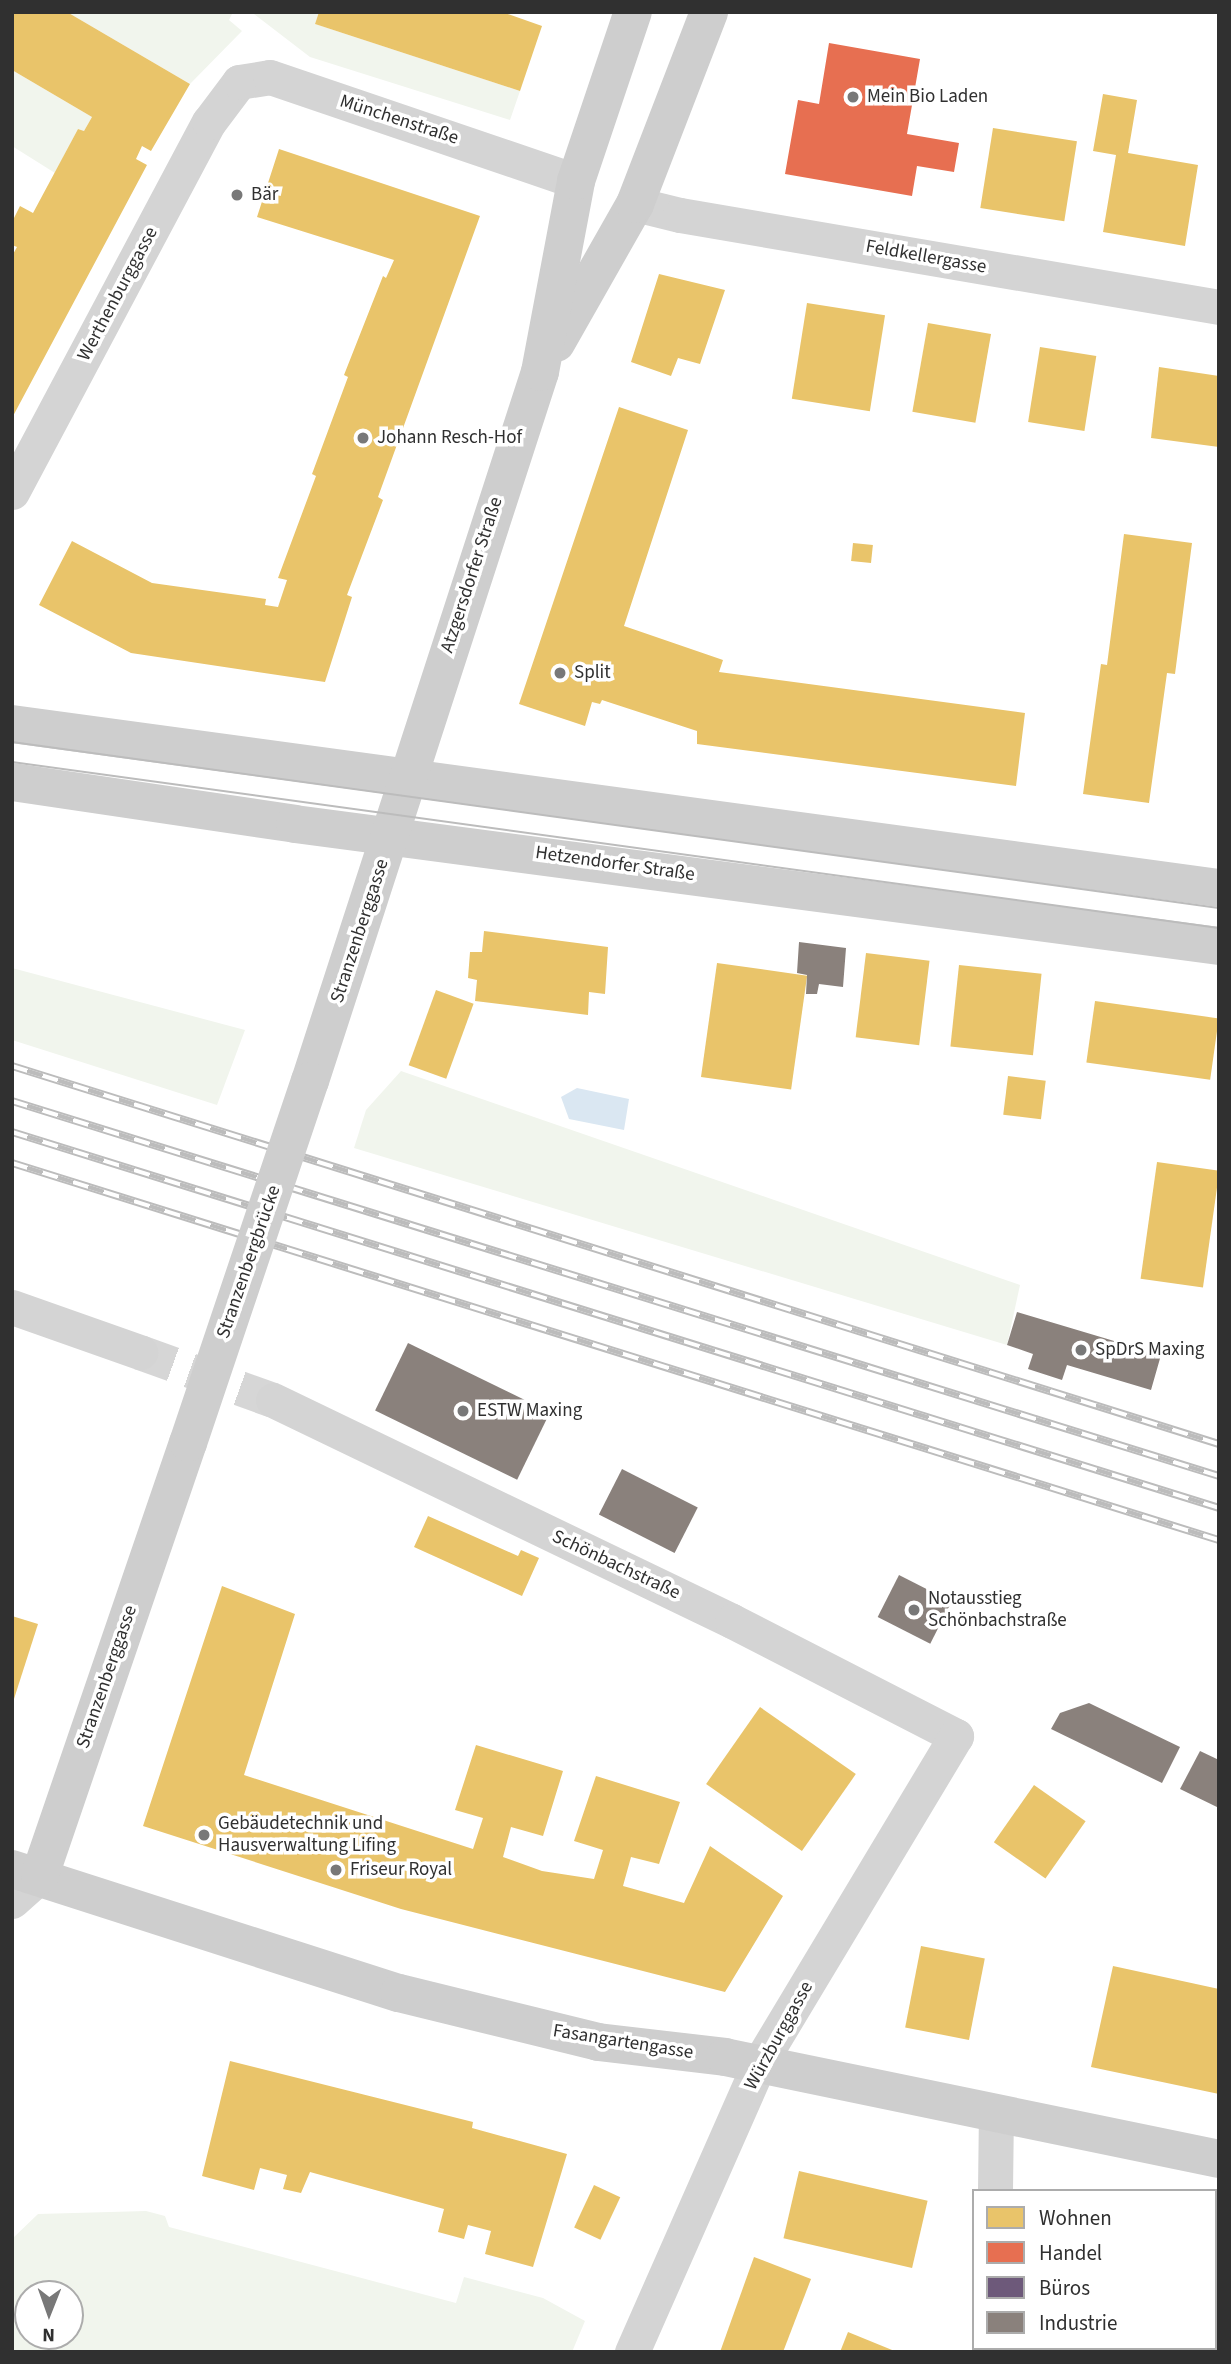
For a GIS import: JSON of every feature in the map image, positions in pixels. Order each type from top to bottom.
[{"type":"main road","name":"Atzgersdorfer Straße","points":[[405,779],[540,372],[576,181],[632,12]]},
{"type":"main road","name":"Atzgersdorfer Straße","points":[[540,372],[635,204],[709,12]]},
{"type":"main road","points":[[12,724],[1219,888]]},
{"type":"main road","name":"Stranzenberggasse","points":[[310,1082],[391,836],[405,779]]},
{"type":"main road","name":"Hetzendorfer Straße","points":[[12,782],[391,836],[1219,946]]},
{"type":"main road","name":"Stranzenbergbrücke","points":[[188,1443],[310,1082]]},
{"type":"main road","name":"Stranzenberggasse","points":[[19,1874],[188,1443]]},
{"type":"main road","name":"Fasangartengasse","points":[[19,1874],[399,1993],[598,2042],[759,2064],[1219,2159]]},
{"type":"street","name":"Münchenstraße","points":[[225,96],[244,79],[270,77],[576,181]]},
{"type":"street","name":"Werthenburggasse","points":[[12,492],[225,96]]},
{"type":"street","name":"Feldkellergasse","points":[[635,204],[680,215],[1219,307]]},
{"type":"street","points":[[12,1307],[140,1352]]},
{"type":"street","name":"Schönbachstraße","points":[[273,1400],[732,1620],[956,1736]]},
{"type":"street","name":"Würzburggasse","points":[[632,2352],[759,2064],[956,1736]]},
{"type":"street","points":[[995,2189],[996,2114]]},
{"type":"shaded area","points":[[67,12],[233,12],[229,20],[242,31],[190,84]]},
{"type":"shaded area","points":[[319,12],[315,24],[520,91],[510,120],[310,57],[254,14]]},
{"type":"shaded area","points":[[12,70],[92,117],[84,131],[78,129],[55,173],[12,146]]},
{"type":"shaded area","points":[[12,968],[245,1030],[217,1105],[12,1040]]},
{"type":"shaded area","points":[[401,1071],[1020,1285],[1007,1345],[354,1148],[366,1110]]},
{"type":"shaded area","points":[[577,1088],[629,1099],[624,1130],[569,1119],[561,1097]]},
{"type":"shaded area","points":[[146,2211],[165,2216],[169,2227],[456,2303],[464,2277],[543,2298],[585,2321],[572,2352],[12,2352],[12,2239],[38,2214]]},
{"type":"building: Wohnen","points":[[12,12],[67,12],[190,84],[151,151],[142,146],[136,159],[147,165],[12,418],[12,256],[17,247],[12,245],[12,222],[20,206],[33,213],[78,129],[84,131],[92,117],[12,70]]},
{"type":"building: Wohnen","points":[[319,12],[502,12],[542,26],[520,91],[315,24]]},
{"type":"building: Wohnen","points":[[1103,94],[1137,100],[1128,153],[1198,165],[1185,246],[1103,232],[1116,155],[1093,151]]},
{"type":"building: Wohnen","points":[[993,128],[1077,141],[1064,221],[980,208]]},
{"type":"building: Wohnen","name":"Johann Resch-Hof","points":[[279,149],[480,216],[378,497],[383,500],[347,595],[352,597],[325,682],[131,653],[39,605],[72,541],[152,583],[266,599],[265,605],[278,607],[287,580],[278,578],[316,476],[312,474],[348,377],[344,375],[383,276],[386,278],[394,260],[257,217]]},
{"type":"building: Wohnen","points":[[659,274],[725,290],[700,364],[678,358],[671,376],[631,362]]},
{"type":"building: Wohnen","points":[[807,303],[885,315],[870,411],[792,399]]},
{"type":"building: Wohnen","points":[[928,323],[991,334],[975,423],[912,412]]},
{"type":"building: Wohnen","points":[[1040,347],[1096,356],[1084,431],[1028,422]]},
{"type":"building: Wohnen","points":[[1159,367],[1219,376],[1219,447],[1151,438]]},
{"type":"building: Wohnen","points":[[619,407],[688,430],[624,626],[723,660],[719,672],[1025,713],[1016,786],[697,744],[697,731],[602,700],[600,704],[592,702],[585,726],[519,704]]},
{"type":"building: Wohnen","points":[[1124,534],[1192,543],[1175,674],[1167,673],[1149,803],[1083,794],[1101,664],[1107,665]]},
{"type":"building: Wohnen","points":[[853,543],[873,545],[871,563],[851,561]]},
{"type":"building: Wohnen","points":[[484,931],[608,947],[605,994],[589,992],[588,1015],[475,1001],[477,980],[468,978],[470,952],[482,952]]},
{"type":"building: Wohnen","points":[[866,953],[930,961],[919,1045],[856,1037]]},
{"type":"building: Wohnen","points":[[717,963],[807,976],[791,1090],[701,1077]]},
{"type":"building: Wohnen","points":[[959,965],[1042,974],[1033,1055],[950,1047]]},
{"type":"building: Wohnen","points":[[436,990],[474,1004],[446,1079],[409,1065]]},
{"type":"building: Wohnen","points":[[1095,1001],[1219,1018],[1210,1080],[1086,1062]]},
{"type":"building: Wohnen","points":[[1008,1076],[1046,1081],[1041,1119],[1003,1115]]},
{"type":"building: Wohnen","points":[[1157,1162],[1219,1171],[1203,1288],[1141,1279]]},
{"type":"building: Wohnen","points":[[428,1516],[518,1556],[521,1550],[539,1558],[522,1596],[414,1547]]},
{"type":"building: Wohnen","points":[[222,1586],[295,1614],[244,1775],[473,1849],[483,1818],[455,1810],[476,1745],[563,1771],[543,1836],[511,1827],[503,1857],[542,1871],[594,1879],[603,1850],[574,1841],[596,1776],[680,1802],[659,1864],[631,1857],[623,1886],[684,1903],[710,1846],[783,1896],[725,1992],[401,1909],[143,1826]]},
{"type":"building: Wohnen","points":[[12,1616],[38,1624],[13,1702],[12,1702]]},
{"type":"building: Wohnen","points":[[760,1707],[856,1774],[802,1851],[706,1784]]},
{"type":"building: Wohnen","points":[[1034,1785],[1086,1821],[1045,1878],[994,1842]]},
{"type":"building: Wohnen","points":[[921,1946],[985,1958],[969,2040],[905,2027]]},
{"type":"building: Wohnen","points":[[1113,1966],[1219,1989],[1219,2094],[1091,2067]]},
{"type":"building: Wohnen","points":[[230,2061],[473,2122],[472,2128],[567,2154],[533,2267],[485,2254],[491,2231],[468,2225],[464,2239],[438,2232],[444,2209],[310,2172],[301,2193],[283,2189],[287,2175],[260,2168],[254,2190],[202,2176]]},
{"type":"building: Wohnen","points":[[799,2171],[928,2201],[912,2268],[783,2238]]},
{"type":"building: Wohnen","points":[[594,2185],[620,2197],[600,2240],[574,2228]]},
{"type":"building: Wohnen","points":[[754,2257],[811,2279],[783,2352],[720,2352]]},
{"type":"building: Wohnen","points":[[848,2332],[897,2352],[840,2352]]},
{"type":"building: Handel","points":[[829,43],[920,59],[907,134],[959,143],[954,172],[917,166],[912,196],[785,174],[798,100],[819,104]]},
{"type":"building: Büros","points":[[1217,2314],[1219,2352],[1183,2350],[1217,2350]]},
{"type":"building: Industrie","points":[[799,942],[846,948],[843,987],[819,984],[817,994],[806,994],[807,975],[797,973]]},
{"type":"building: Industrie","name":"SpDrS Maxing","points":[[1017,1312],[1161,1355],[1151,1390],[1067,1365],[1062,1380],[1028,1369],[1033,1354],[1007,1345]]},
{"type":"building: Industrie","name":"ESTW Maxing","points":[[408,1343],[550,1412],[517,1480],[375,1410]]},
{"type":"building: Industrie","points":[[622,1469],[698,1508],[675,1553],[599,1514]]},
{"type":"building: Industrie","name":"Notausstieg Schönbachstraße","points":[[899,1575],[952,1602],[930,1644],[878,1617]]},
{"type":"building: Industrie","points":[[1089,1703],[1180,1747],[1162,1783],[1051,1729],[1060,1713]]},
{"type":"building: Industrie","points":[[1200,1751],[1219,1760],[1219,1808],[1180,1789]]},
{"type":"tunnel","points":[[140,1352],[273,1400]]},
{"type":"tram line","points":[[12,742],[1219,908]]},
{"type":"tram line","points":[[12,762],[1219,928]]},
{"type":"railway","points":[[12,1066],[1219,1444]]},
{"type":"railway","points":[[12,1101],[1219,1476]]},
{"type":"railway","points":[[12,1132],[1219,1508]]},
{"type":"railway","points":[[12,1163],[1219,1540]]},
{"type":"place","name":"Mein Bio Laden","points":[[853,97]]},
{"type":"place","name":"Bär","points":[[237,195]]},
{"type":"place","name":"Johann Resch-Hof","points":[[363,438]]},
{"type":"place","name":"Split","points":[[560,673]]},
{"type":"place","name":"SpDrS Maxing","points":[[1081,1350]]},
{"type":"place","name":"ESTW Maxing","points":[[463,1411]]},
{"type":"place","name":"Notausstieg Schönbachstraße","points":[[914,1610]]},
{"type":"place","name":"Gebäudetechnik und Hausverwaltung Lifing","points":[[204,1835]]},
{"type":"place","name":"Friseur Royal","points":[[336,1870]]}]
